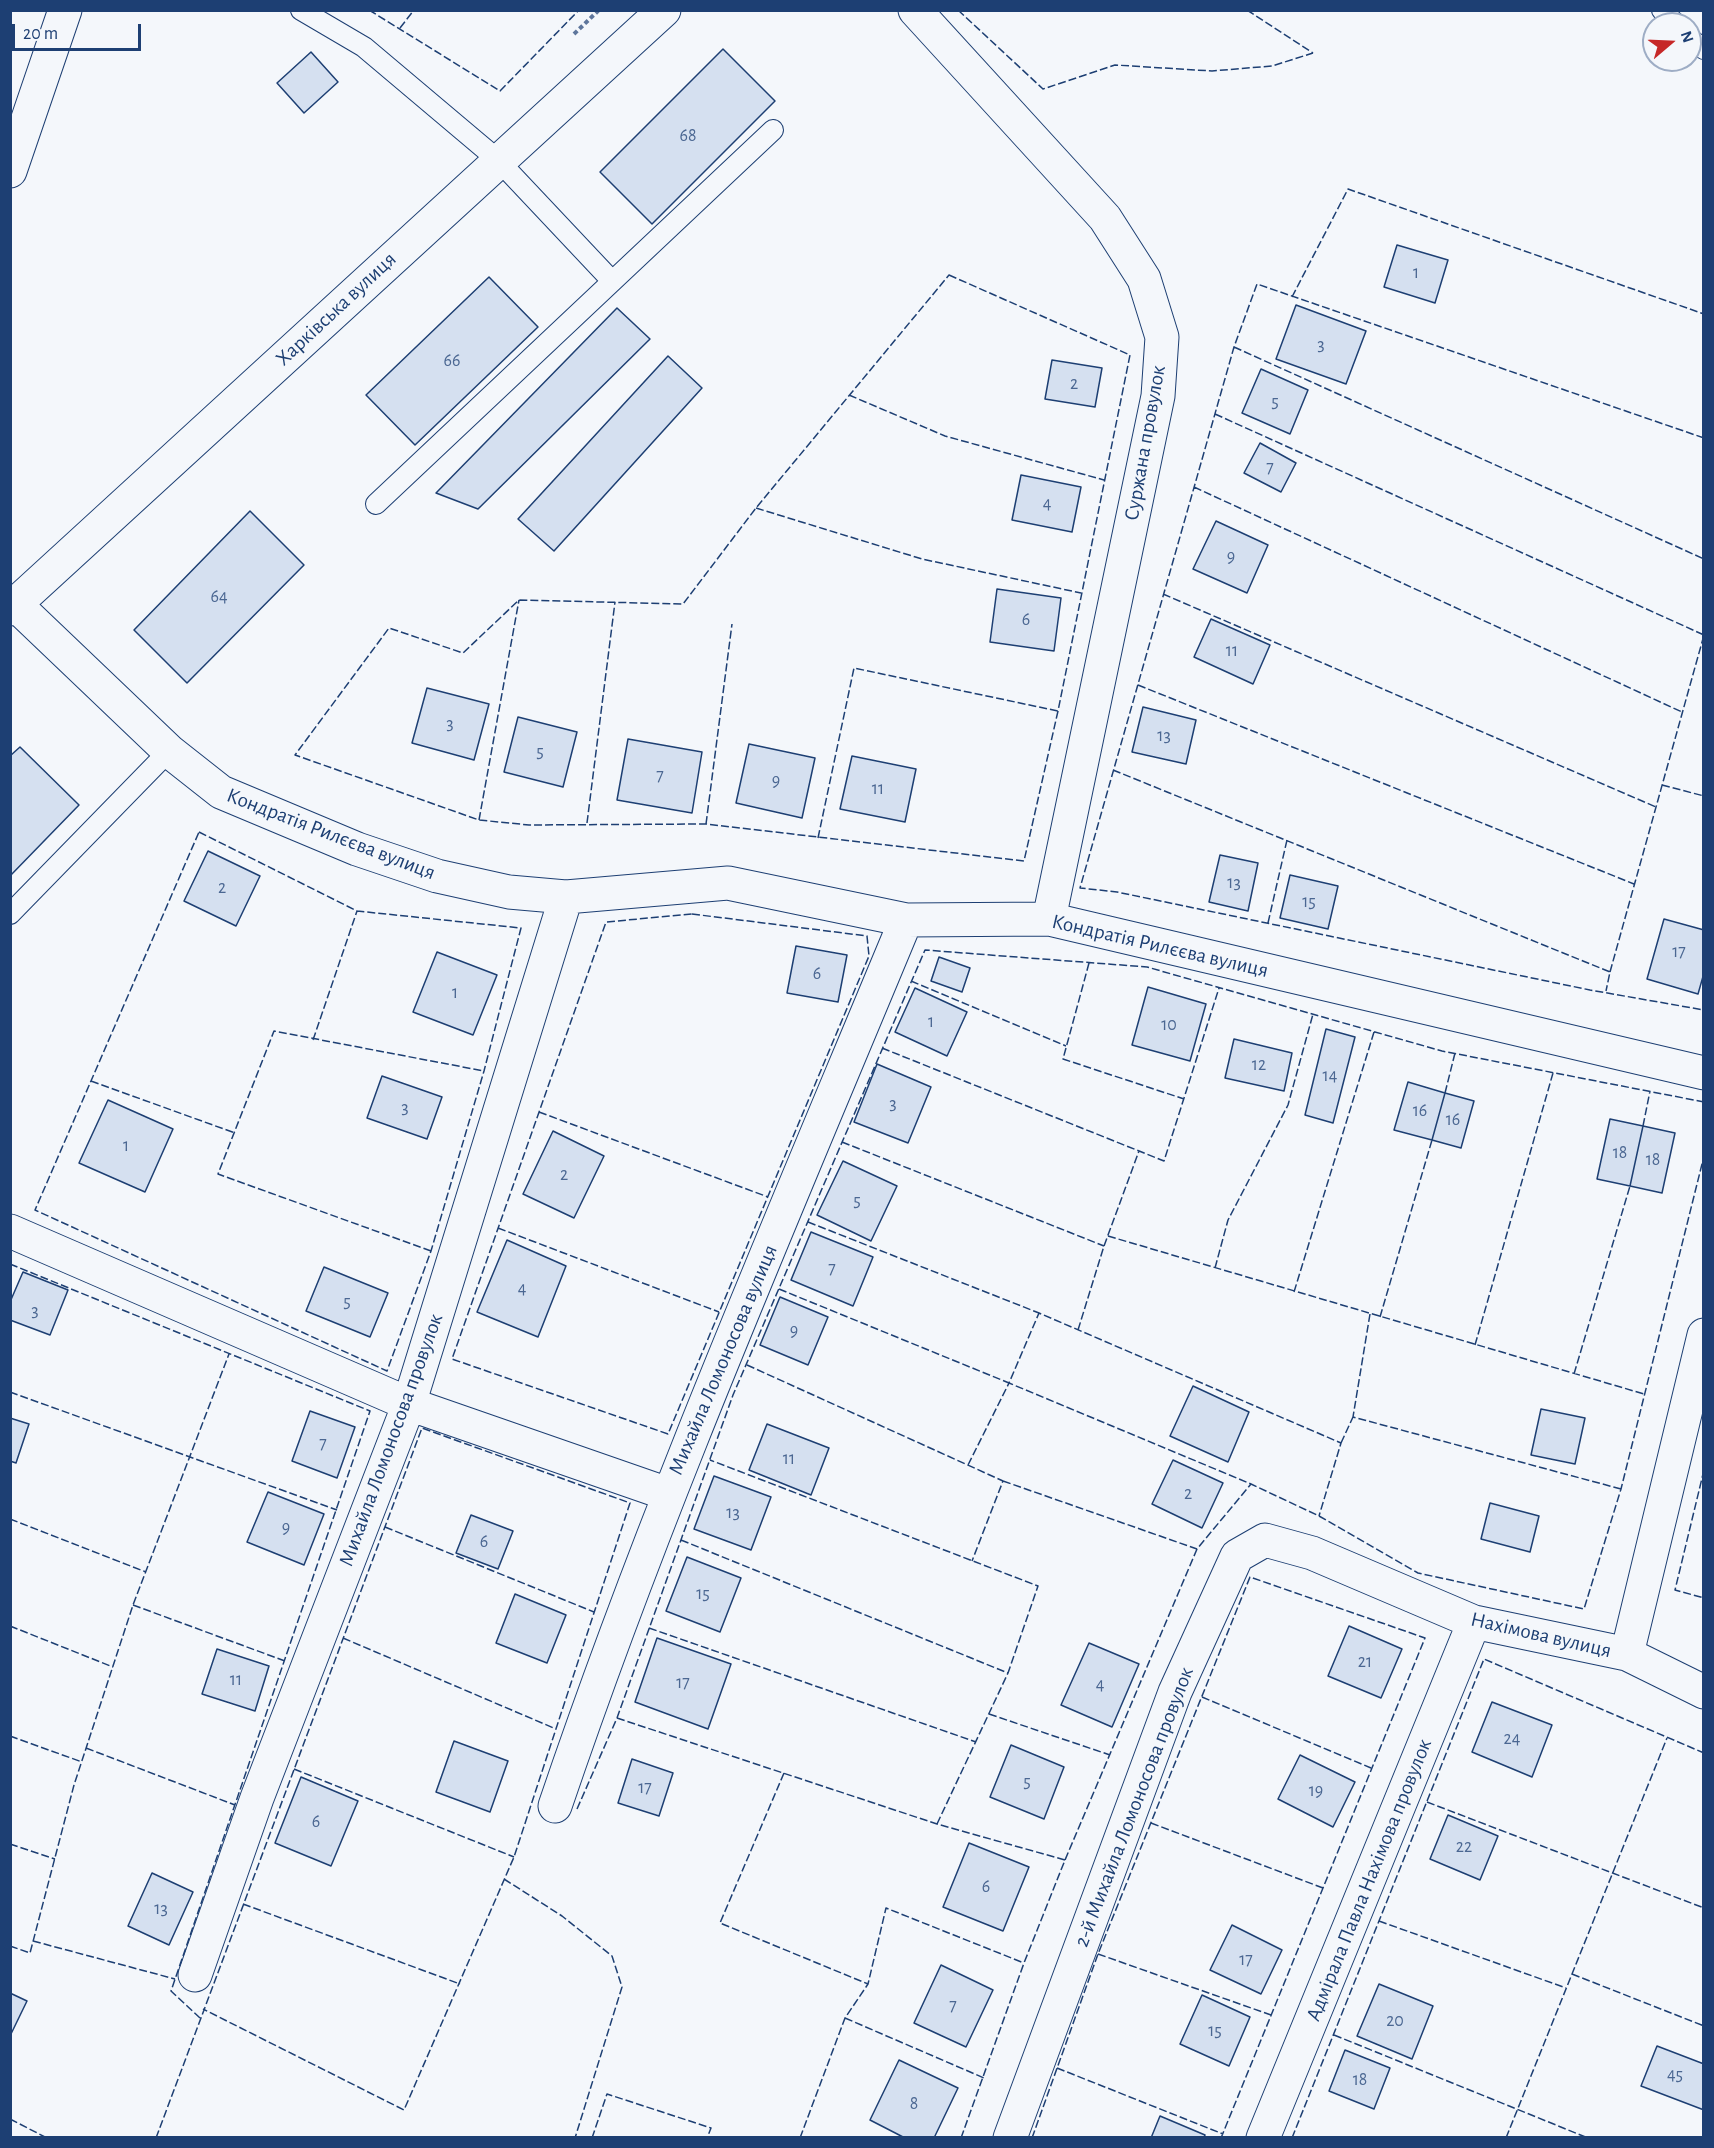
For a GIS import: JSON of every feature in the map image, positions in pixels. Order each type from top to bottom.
[{"type":"street","points":[[10,171],[65,10]]},
{"type":"street","name":"Харківська вулиця","points":[[13,606],[664,10]]},
{"type":"street","name":"Суржана провулок","points":[[915,10],[1106,219],[1144,279],[1162,337],[1158,396],[1049,919]]},
{"type":"street","name":"Кондратія Рилєєва вулиця","points":[[13,606],[169,751],[221,792],[357,849],[437,876],[509,892],[566,897],[728,883],[906,920],[1049,919],[1704,1073]]},
{"type":"street","name":"Михайла Ломоносова провулок","points":[[195,1975],[257,1798],[409,1404],[566,897]]},
{"type":"street","name":"Михайла Ломоносова вулиця","points":[[555,1806],[590,1703],[668,1494],[906,920]]},
{"type":"street","points":[[10,1231],[409,1404],[668,1494]]},
{"type":"street","points":[[1627,1654],[1704,1335]]},
{"type":"street","name":"2-й Михайла Ломоносова провулок","points":[[1010,2138],[1175,1692],[1237,1556],[1265,1540],[1312,1553]]},
{"type":"street","name":"Нахімова вулиця","points":[[1312,1553],[1474,1622],[1627,1654],[1704,1692]]},
{"type":"street","name":"Адмірала Павла Нахімова провулок","points":[[1263,2138],[1474,1622]]},
{"type":"lane","points":[[301,10],[364,47],[498,160],[612,281]]},
{"type":"lane","points":[[376,504],[773,130]]},
{"type":"lane","points":[[10,914],[169,751]]},
{"type":"path","points":[[574,34],[599,10]]},
{"type":"building","points":[[723,49],[775,101],[652,224],[600,172]]},
{"type":"building","points":[[311,52],[338,82],[304,113],[277,83]]},
{"type":"building","points":[[1397,245],[1448,260],[1435,303],[1384,287]]},
{"type":"building","points":[[489,277],[538,327],[415,445],[366,395]]},
{"type":"building","points":[[1296,305],[1366,331],[1346,384],[1276,359]]},
{"type":"building","points":[[617,308],[650,339],[478,509],[436,493]]},
{"type":"building","points":[[668,356],[702,388],[554,551],[518,519]]},
{"type":"building","points":[[1052,360],[1102,368],[1095,407],[1045,399]]},
{"type":"building","points":[[1261,369],[1308,390],[1290,434],[1242,413]]},
{"type":"building","points":[[1260,443],[1296,463],[1281,492],[1244,473]]},
{"type":"building","points":[[1021,475],[1081,487],[1072,532],[1012,520]]},
{"type":"building","points":[[250,511],[304,565],[187,683],[134,630]]},
{"type":"building","points":[[1216,521],[1268,545],[1247,593],[1193,569]]},
{"type":"building","points":[[997,589],[1061,598],[1054,651],[990,642]]},
{"type":"building","points":[[1211,619],[1270,645],[1253,684],[1194,657]]},
{"type":"building","points":[[427,688],[489,704],[474,760],[412,743]]},
{"type":"building","points":[[1143,707],[1196,720],[1186,764],[1132,752]]},
{"type":"building","points":[[518,717],[577,732],[563,787],[504,772]]},
{"type":"building","points":[[628,739],[702,752],[692,813],[617,800]]},
{"type":"building","points":[[749,744],[815,758],[802,818],[736,803]]},
{"type":"building","points":[[20,747],[79,805],[10,876],[10,756]]},
{"type":"building","points":[[852,756],[916,769],[905,822],[840,809]]},
{"type":"building","points":[[208,851],[260,876],[236,926],[184,901]]},
{"type":"building","points":[[1220,855],[1258,863],[1248,911],[1209,902]]},
{"type":"building","points":[[1290,875],[1338,886],[1328,929],[1280,918]]},
{"type":"building","points":[[1664,919],[1704,930],[1704,973],[1698,994],[1647,979]]},
{"type":"building","points":[[796,946],[847,955],[838,1002],[787,993]]},
{"type":"building","points":[[437,952],[497,975],[473,1035],[413,1012]]},
{"type":"building","points":[[939,957],[970,968],[962,992],[931,981]]},
{"type":"building","points":[[1148,987],[1206,1004],[1190,1061],[1132,1045]]},
{"type":"building","points":[[915,988],[967,1012],[947,1056],[895,1032]]},
{"type":"building","points":[[1326,1029],[1355,1037],[1333,1123],[1305,1115]]},
{"type":"building","points":[[1234,1039],[1292,1053],[1284,1091],[1225,1078]]},
{"type":"building","points":[[877,1064],[931,1087],[908,1143],[854,1122]]},
{"type":"building","points":[[382,1076],[442,1097],[427,1139],[367,1118]]},
{"type":"building","points":[[1408,1082],[1445,1093],[1432,1140],[1394,1130]]},
{"type":"building","points":[[1445,1093],[1474,1101],[1461,1148],[1432,1140]]},
{"type":"building","points":[[108,1100],[173,1129],[145,1192],[79,1163]]},
{"type":"building","points":[[1610,1119],[1643,1126],[1630,1186],[1597,1179]]},
{"type":"building","points":[[1643,1126],[1675,1133],[1662,1193],[1630,1186]]},
{"type":"building","points":[[553,1131],[604,1156],[574,1218],[523,1194]]},
{"type":"building","points":[[843,1161],[897,1186],[871,1241],[817,1215]]},
{"type":"building","points":[[811,1232],[873,1257],[853,1306],[791,1280]]},
{"type":"building","points":[[507,1240],[566,1266],[538,1337],[477,1312]]},
{"type":"building","points":[[324,1267],[388,1293],[370,1337],[306,1311]]},
{"type":"building","points":[[23,1272],[68,1290],[50,1335],[10,1320],[10,1302]]},
{"type":"building","points":[[780,1297],[828,1317],[808,1365],[760,1345]]},
{"type":"building","points":[[1193,1386],[1249,1412],[1228,1462],[1170,1436]]},
{"type":"building","points":[[1541,1409],[1585,1418],[1575,1464],[1531,1455]]},
{"type":"building","points":[[310,1411],[355,1427],[337,1478],[292,1461]]},
{"type":"building","points":[[10,1418],[29,1424],[16,1463],[10,1461]]},
{"type":"building","points":[[767,1424],[829,1448],[811,1495],[749,1470]]},
{"type":"building","points":[[1173,1460],[1223,1483],[1202,1528],[1152,1504]]},
{"type":"building","points":[[714,1476],[771,1497],[751,1550],[694,1529]]},
{"type":"building","points":[[268,1492],[324,1514],[304,1565],[247,1542]]},
{"type":"building","points":[[1490,1503],[1539,1516],[1530,1552],[1481,1539]]},
{"type":"building","points":[[471,1515],[513,1531],[498,1569],[456,1553]]},
{"type":"building","points":[[687,1557],[741,1578],[720,1632],[666,1611]]},
{"type":"building","points":[[515,1594],[566,1615],[547,1663],[496,1643]]},
{"type":"building","points":[[1349,1626],[1402,1649],[1381,1698],[1328,1676]]},
{"type":"building","points":[[657,1638],[731,1664],[708,1729],[635,1702]]},
{"type":"building","points":[[1089,1643],[1139,1664],[1112,1727],[1061,1705]]},
{"type":"building","points":[[217,1649],[269,1666],[255,1711],[202,1694]]},
{"type":"building","points":[[1492,1702],[1552,1725],[1532,1777],[1472,1752]]},
{"type":"building","points":[[454,1741],[508,1761],[490,1812],[436,1792]]},
{"type":"building","points":[[1011,1745],[1064,1767],[1044,1819],[990,1797]]},
{"type":"building","points":[[1300,1755],[1355,1782],[1333,1827],[1278,1799]]},
{"type":"building","points":[[632,1759],[673,1773],[659,1816],[618,1803]]},
{"type":"building","points":[[301,1777],[358,1801],[331,1866],[275,1843]]},
{"type":"building","points":[[1448,1815],[1498,1836],[1480,1880],[1430,1859]]},
{"type":"building","points":[[969,1843],[1029,1867],[1003,1931],[943,1907]]},
{"type":"building","points":[[152,1873],[193,1892],[169,1945],[128,1926]]},
{"type":"building","points":[[1232,1925],[1282,1950],[1261,1994],[1210,1970]]},
{"type":"building","points":[[941,1965],[993,1990],[966,2047],[914,2023]]},
{"type":"building","points":[[1379,1984],[1433,2006],[1412,2059],[1357,2036]]},
{"type":"building","points":[[10,1993],[27,2001],[10,2036]]},
{"type":"building","points":[[1202,1995],[1250,2017],[1229,2066],[1180,2044]]},
{"type":"building","points":[[1657,2046],[1704,2064],[1704,2110],[1641,2086]]},
{"type":"building","points":[[1345,2050],[1390,2068],[1374,2109],[1329,2091]]},
{"type":"building","points":[[899,2060],[958,2088],[934,2138],[905,2138],[870,2120]]},
{"type":"building","points":[[1160,2116],[1205,2135],[1204,2138],[1151,2138]]},
{"type":"fence","points":[[369,10],[500,91],[579,10]]},
{"type":"fence","points":[[400,28],[414,10]]},
{"type":"fence","points":[[958,10],[1043,89],[1115,65],[1212,71],[1272,66],[1313,53]]},
{"type":"fence","points":[[1247,10],[1313,53]]},
{"type":"fence","points":[[1292,297],[1348,189],[1704,314]]},
{"type":"fence","points":[[949,275],[1130,355],[1058,711],[1024,861],[706,824],[529,825],[479,820],[295,755],[389,628],[463,653],[519,600],[683,604],[756,508],[949,275]]},
{"type":"fence","points":[[1704,438],[1257,284],[1234,347],[1080,888],[1117,892],[1590,990],[1704,1010]]},
{"type":"fence","points":[[1234,347],[1704,559]]},
{"type":"fence","points":[[849,395],[945,436],[1104,480]]},
{"type":"fence","points":[[1215,414],[1704,635]]},
{"type":"fence","points":[[1194,487],[1682,712]]},
{"type":"fence","points":[[756,508],[922,559],[1081,593]]},
{"type":"fence","points":[[1163,594],[1656,807]]},
{"type":"fence","points":[[479,820],[519,600]]},
{"type":"fence","points":[[587,823],[615,602]]},
{"type":"fence","points":[[706,824],[732,624]]},
{"type":"fence","points":[[1610,972],[1704,635]]},
{"type":"fence","points":[[818,838],[854,668],[1058,711]]},
{"type":"fence","points":[[1138,685],[1634,884]]},
{"type":"fence","points":[[1113,770],[1610,972],[1606,991]]},
{"type":"fence","points":[[1662,785],[1704,796]]},
{"type":"fence","points":[[199,832],[357,911],[521,928],[484,1071],[431,1251],[387,1371],[35,1210],[199,832]]},
{"type":"fence","points":[[1268,923],[1287,840]]},
{"type":"fence","points":[[313,1040],[357,911]]},
{"type":"fence","points":[[692,914],[867,936],[869,956],[668,1434],[452,1359],[606,922],[692,914]]},
{"type":"fence","points":[[577,1809],[617,1718],[733,1395],[925,950],[1147,967],[1442,1051],[1704,1102]]},
{"type":"fence","points":[[1089,963],[1063,1059],[1184,1099]]},
{"type":"fence","points":[[911,981],[1066,1046]]},
{"type":"fence","points":[[882,1048],[1164,1161],[1219,988]]},
{"type":"fence","points":[[1215,1268],[1228,1220],[1288,1105],[1313,1014]]},
{"type":"fence","points":[[431,1251],[218,1174],[274,1031],[484,1071]]},
{"type":"fence","points":[[1294,1292],[1374,1032]]},
{"type":"fence","points":[[1445,1093],[1455,1053]]},
{"type":"fence","points":[[1475,1345],[1553,1073]]},
{"type":"fence","points":[[91,1081],[235,1133]]},
{"type":"fence","points":[[1643,1126],[1650,1091]]},
{"type":"fence","points":[[539,1112],[768,1197]]},
{"type":"fence","points":[[1380,1317],[1432,1140]]},
{"type":"fence","points":[[842,1142],[1104,1246]]},
{"type":"fence","points":[[1078,1330],[1104,1246],[1139,1151]]},
{"type":"fence","points":[[968,1465],[1009,1383],[1251,1484],[1319,1516],[1418,1573],[1584,1609],[1621,1489],[1704,1156]]},
{"type":"fence","points":[[1574,1374],[1630,1186]]},
{"type":"fence","points":[[808,1222],[1039,1313]]},
{"type":"fence","points":[[498,1228],[719,1312]]},
{"type":"fence","points":[[1108,1236],[1644,1394]]},
{"type":"fence","points":[[10,1264],[370,1411],[171,1991],[200,2018]]},
{"type":"fence","points":[[779,1289],[1009,1383],[1039,1313],[1341,1443],[1319,1516]]},
{"type":"fence","points":[[1370,1314],[1353,1417],[1621,1489]]},
{"type":"fence","points":[[10,1946],[30,1953],[74,1785],[133,1605],[229,1354]]},
{"type":"fence","points":[[747,1365],[1003,1481],[972,1561]]},
{"type":"fence","points":[[10,1392],[337,1510]]},
{"type":"fence","points":[[1341,1443],[1353,1417]]},
{"type":"fence","points":[[156,2138],[422,1428],[630,1503],[514,1857],[404,2110],[203,2009]]},
{"type":"fence","points":[[681,1540],[1008,1673],[1038,1586],[710,1460]]},
{"type":"fence","points":[[1704,1470],[1675,1590],[1704,1598]]},
{"type":"fence","points":[[1003,1481],[1197,1549]]},
{"type":"fence","points":[[961,2138],[1024,1963],[1065,1860],[1197,1549],[1251,1484]]},
{"type":"fence","points":[[10,1519],[146,1572]]},
{"type":"fence","points":[[385,1527],[594,1612]]},
{"type":"fence","points":[[1032,2138],[1098,1954],[1250,1577],[1425,1638],[1221,2138]]},
{"type":"fence","points":[[133,1605],[285,1661]]},
{"type":"fence","points":[[10,1626],[113,1667]]},
{"type":"fence","points":[[649,1628],[976,1742]]},
{"type":"fence","points":[[343,1638],[556,1729]]},
{"type":"fence","points":[[1292,2138],[1484,1659],[1704,1753]]},
{"type":"fence","points":[[937,1824],[1008,1673]]},
{"type":"fence","points":[[1202,1697],[1371,1768]]},
{"type":"fence","points":[[989,1714],[1110,1755]]},
{"type":"fence","points":[[617,1718],[937,1824],[1065,1860]]},
{"type":"fence","points":[[10,1736],[82,1762]]},
{"type":"fence","points":[[1506,2138],[1667,1738]]},
{"type":"fence","points":[[86,1748],[235,1805]]},
{"type":"fence","points":[[294,1769],[514,1857]]},
{"type":"fence","points":[[784,1773],[720,1923],[868,1984]]},
{"type":"fence","points":[[1427,1802],[1704,1908]]},
{"type":"fence","points":[[1151,1823],[1323,1888]]},
{"type":"fence","points":[[10,1844],[55,1859]]},
{"type":"fence","points":[[504,1879],[562,1916],[612,1956],[622,1987],[575,2138]]},
{"type":"fence","points":[[243,1904],[460,1984]]},
{"type":"fence","points":[[800,2138],[845,2018],[868,1984],[886,1908],[1024,1963]]},
{"type":"fence","points":[[1379,1921],[1566,1988]]},
{"type":"fence","points":[[33,1941],[175,1979]]},
{"type":"fence","points":[[1098,1954],[1271,2015]]},
{"type":"fence","points":[[1572,1974],[1704,2026]]},
{"type":"fence","points":[[845,2018],[984,2078]]},
{"type":"fence","points":[[1334,2035],[1588,2138]]},
{"type":"fence","points":[[1057,2068],[1223,2134]]},
{"type":"fence","points":[[592,2138],[607,2094],[711,2128],[707,2138]]},
{"type":"fence","points":[[10,2119],[47,2138]]}]
